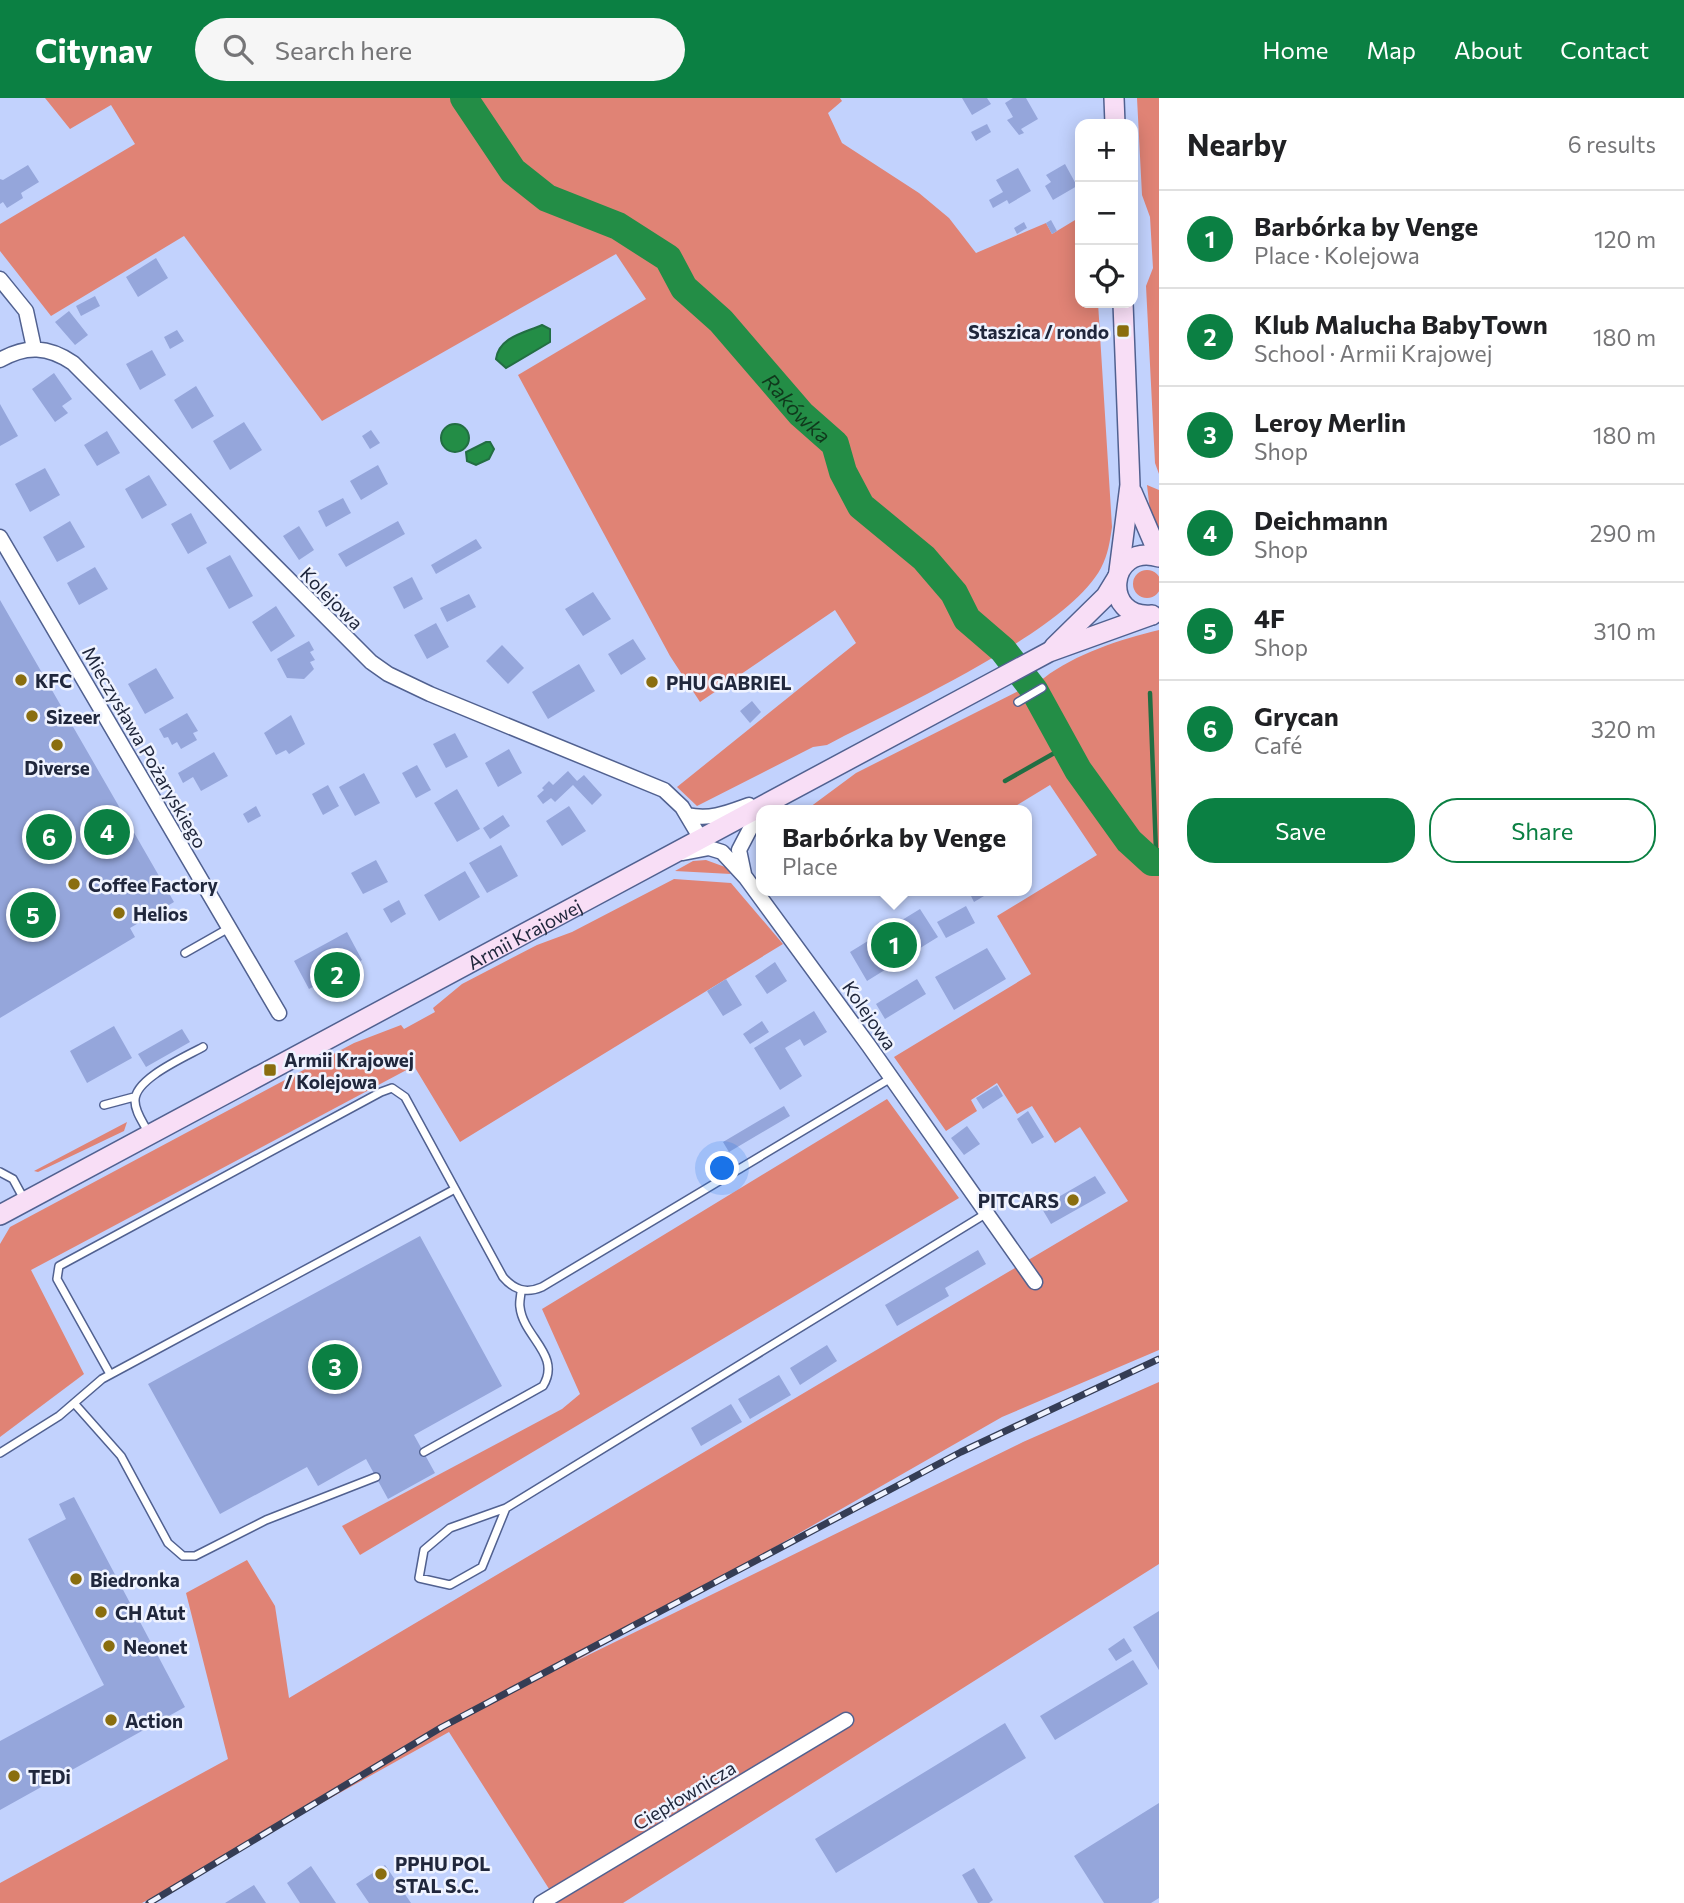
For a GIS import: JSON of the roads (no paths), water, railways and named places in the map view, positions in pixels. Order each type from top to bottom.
[{"type":"street","points":[[1114,98],[1115,119]]},
{"type":"street","points":[[0,279],[26,311],[34,348],[0,360]]},
{"type":"street","points":[[1123,308],[1130,485],[1118,594],[1126,608],[1154,614]]},
{"type":"street","name":"Kolejowa","points":[[34,348],[46,349],[73,363],[371,662],[418,688],[664,790],[677,801],[701,839]]},
{"type":"street","points":[[1130,485],[1159,556]]},
{"type":"street","name":"Mieczysława Pożaryskiego","points":[[0,537],[279,1013]]},
{"type":"street","points":[[1118,575],[1132,558],[1151,554],[1159,556]]},
{"type":"street","name":"Armii Krajowej","points":[[1049,652],[1106,596],[1118,575]]},
{"type":"street","name":"Armii Krajowej","points":[[766,805],[1049,652],[1154,614]]},
{"type":"street","points":[[672,855],[684,835],[687,815],[703,819],[718,817],[816,779]]},
{"type":"street","points":[[781,805],[816,779]]},
{"type":"street","name":"Armii Krajowej","points":[[0,1215],[756,810]]},
{"type":"street","points":[[746,878],[739,850],[751,827],[756,824]]},
{"type":"street","name":"Kolejowa","points":[[672,855],[709,848],[722,852],[756,892]]},
{"type":"street","name":"Kolejowa","points":[[759,896],[987,1212],[1034,1282]]},
{"type":"street","name":"Ciepłownicza","points":[[541,1903],[846,1720]]},
{"type":"lane","points":[[1018,702],[1042,688]]},
{"type":"lane","points":[[185,953],[229,928]]},
{"type":"lane","points":[[150,1134],[137,1112],[134,1097],[142,1082],[203,1047]]},
{"type":"lane","points":[[110,1374],[57,1276],[59,1266],[391,1088],[405,1097],[503,1277],[521,1291],[542,1287],[891,1078]]},
{"type":"lane","points":[[104,1105],[134,1097]]},
{"type":"lane","points":[[0,1172],[13,1179],[25,1202]]},
{"type":"lane","points":[[0,1453],[59,1416],[110,1374],[455,1189]]},
{"type":"lane","points":[[506,1508],[482,1567],[450,1585],[419,1578],[424,1550],[450,1528],[506,1508],[987,1212]]},
{"type":"lane","points":[[424,1452],[542,1386],[549,1376],[549,1362],[520,1309],[521,1291]]},
{"type":"lane","points":[[74,1403],[121,1456],[168,1543],[183,1556],[195,1556],[266,1520],[376,1477]]},
{"type":"waterway","name":"Rakówka","points":[[464,98],[513,171],[547,198],[618,226],[668,258],[684,288],[721,321],[801,414],[835,444],[843,472],[861,506],[924,558],[954,593],[967,619],[1003,650],[1034,690],[1078,770],[1129,841],[1152,862],[1159,862]]},
{"type":"waterway","points":[[1150,693],[1156,851],[1152,862]]},
{"type":"waterway","points":[[1005,781],[1065,747]]},
{"type":"railway","points":[[149,1903],[442,1727],[961,1452],[1159,1359]]},
{"type":"place","name":"Staszica / rondo","points":[[1123,331]]},
{"type":"place","name":"KFC","points":[[21,680]]},
{"type":"place","name":"PHU GABRIEL","points":[[652,682]]},
{"type":"place","name":"Sizeer","points":[[32,716]]},
{"type":"place","name":"Diverse","points":[[57,745]]},
{"type":"place","name":"Deichmann","points":[[107,832]]},
{"type":"place","name":"Grycan","points":[[49,837]]},
{"type":"place","name":"Coffee Factory","points":[[74,884]]},
{"type":"place","name":"Helios","points":[[119,913]]},
{"type":"place","name":"4F","points":[[33,915]]},
{"type":"place","name":"Barbórka by Venge","points":[[894,945]]},
{"type":"place","name":"Klub Malucha BabyTown","points":[[337,975]]},
{"type":"place","name":"Armii Krajowej / Kolejowa","points":[[270,1070]]},
{"type":"place","name":"PITCARS","points":[[1073,1200]]},
{"type":"place","name":"Leroy Merlin","points":[[335,1367]]},
{"type":"place","name":"Biedronka","points":[[76,1579]]},
{"type":"place","name":"CH Atut","points":[[101,1612]]},
{"type":"place","name":"Neonet","points":[[109,1646]]},
{"type":"place","name":"Action","points":[[111,1720]]},
{"type":"place","name":"TEDi","points":[[14,1776]]},
{"type":"place","name":"PPHU POL STAL S.C.","points":[[381,1874]]}]
